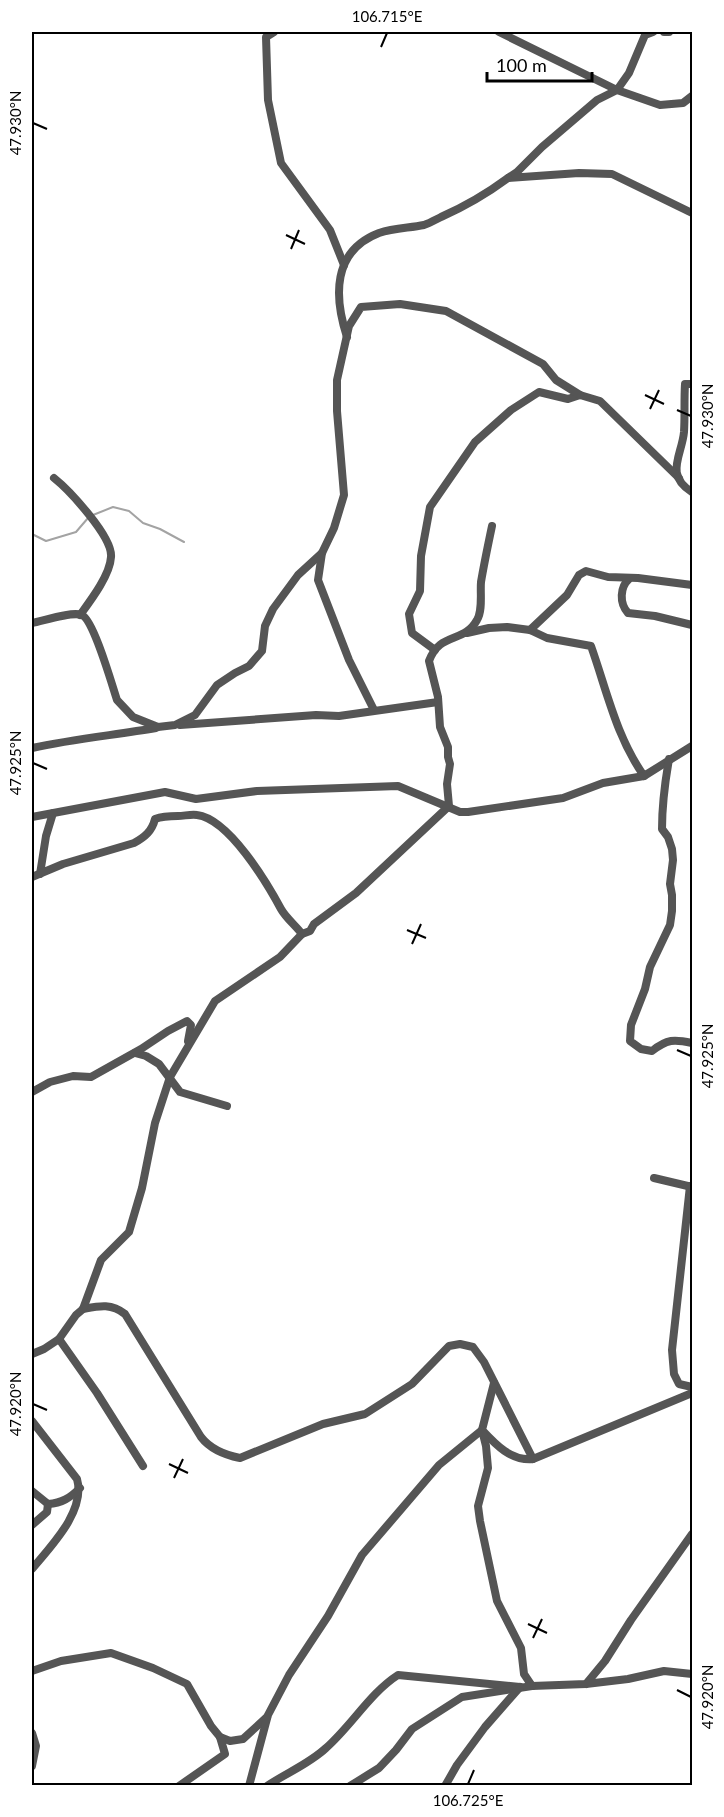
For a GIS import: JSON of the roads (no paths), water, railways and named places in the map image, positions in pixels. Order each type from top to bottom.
[{"type":"street","points":[[274,32],[266,37],[268,100],[281,164],[330,230],[344,264]]},
{"type":"street","points":[[499,32],[616,90],[660,105],[683,103],[693,96]]},
{"type":"street","points":[[664,32],[669,32]]},
{"type":"street","points":[[347,338],[339,314],[338,284],[344,264],[353,249],[365,240],[393,229],[425,224],[477,201],[518,172],[542,147],[597,100],[616,90],[629,73],[647,33]]},
{"type":"street","points":[[508,178],[579,173],[612,174],[693,213]]},
{"type":"street","points":[[374,710],[349,660],[318,580],[322,553],[334,528],[344,495],[337,421],[337,380],[349,326],[361,307],[400,303],[446,311],[543,364],[556,380],[580,395],[604,405],[693,492]]},
{"type":"street","points":[[679,478],[676,462],[684,431],[685,384],[693,384]]},
{"type":"street","points":[[435,650],[412,633],[409,614],[420,591],[421,556],[430,507],[475,442],[511,410],[539,392],[568,399],[580,395]]},
{"type":"street","points":[[32,623],[80,615],[94,597],[112,556],[110,546],[81,502],[54,478]]},
{"type":"street","points":[[466,634],[478,618],[481,585],[492,526]]},
{"type":"street","points":[[175,725],[195,715],[217,685],[249,666],[262,651],[265,626],[273,609],[298,575],[322,553]]},
{"type":"street","points":[[530,630],[567,595],[579,575],[586,571],[608,578],[693,585]]},
{"type":"street","points":[[629,579],[626,582],[622,599],[624,609],[628,613],[693,625]]},
{"type":"street","points":[[80,615],[87,620],[94,632],[117,700],[132,717],[158,727]]},
{"type":"street","points":[[449,806],[448,747],[440,727],[438,702],[429,661],[435,650],[447,639],[475,630],[500,627],[530,630],[548,638],[591,646],[618,731],[629,755],[644,776]]},
{"type":"street","points":[[32,748],[175,725],[316,715],[339,716],[438,702]]},
{"type":"street","points":[[32,816],[165,792],[196,799],[257,791],[398,786],[460,812],[468,812],[563,798],[603,783],[644,776],[693,746]]},
{"type":"street","points":[[669,759],[664,787],[662,829],[672,849],[673,860],[669,884],[672,911],[670,925],[650,967],[645,989],[631,1025],[630,1041],[641,1049],[652,1051],[663,1042],[679,1040],[693,1043]]},
{"type":"street","points":[[32,1354],[59,1339],[83,1309],[100,1260],[129,1232],[142,1188],[155,1123],[170,1077],[215,1001],[280,957],[303,934],[310,931],[315,924],[356,893],[449,806]]},
{"type":"street","points":[[40,874],[46,836],[53,813]]},
{"type":"street","points":[[32,877],[63,864],[134,843],[144,838],[145,834],[152,829],[155,819],[197,815],[221,827],[238,844],[277,900],[282,911],[303,934]]},
{"type":"street","points":[[32,1092],[50,1082],[73,1077],[91,1077],[187,1021],[191,1024],[185,1050]]},
{"type":"street","points":[[135,1053],[146,1056],[159,1064],[180,1092],[227,1106]]},
{"type":"street","points":[[654,1178],[691,1187],[672,1350],[674,1374],[679,1383],[693,1388]]},
{"type":"street","points":[[83,1309],[105,1305],[117,1308],[125,1314],[201,1437],[217,1451],[230,1456],[240,1458],[323,1424],[365,1414],[412,1384],[449,1346],[460,1344],[473,1347],[484,1362],[533,1459]]},
{"type":"street","points":[[59,1339],[143,1466]]},
{"type":"street","points":[[494,1383],[482,1430],[488,1467],[478,1506],[497,1601],[521,1648],[524,1674],[532,1686]]},
{"type":"street","points":[[482,1430],[512,1456],[525,1460],[533,1459],[693,1393]]},
{"type":"street","points":[[32,1421],[77,1479],[80,1488],[76,1510],[32,1569]]},
{"type":"street","points":[[249,1785],[268,1716],[289,1675],[328,1616],[362,1555],[440,1465],[482,1430]]},
{"type":"street","points":[[32,1491],[48,1504],[60,1503],[73,1496],[80,1488]]},
{"type":"street","points":[[32,1525],[47,1512],[48,1504]]},
{"type":"street","points":[[586,1684],[605,1661],[631,1620],[693,1534]]},
{"type":"street","points":[[32,1671],[61,1661],[111,1653],[153,1668],[187,1684],[220,1737],[225,1754],[179,1785]]},
{"type":"street","points":[[350,1785],[379,1768],[412,1729],[462,1697],[520,1687],[586,1684],[628,1679],[664,1671],[693,1674]]},
{"type":"street","points":[[267,1785],[325,1750],[386,1683],[398,1675],[520,1687]]},
{"type":"street","points":[[445,1785],[485,1727],[520,1687]]},
{"type":"street","points":[[220,1737],[230,1741],[243,1739],[268,1716]]},
{"type":"street","points":[[32,1733],[36,1746],[32,1766]]},
{"type":"waterway","points":[[93,515],[113,507],[129,511],[143,523],[184,542]]},
{"type":"waterway","points":[[32,534],[46,541],[76,532],[88,518]]}]
